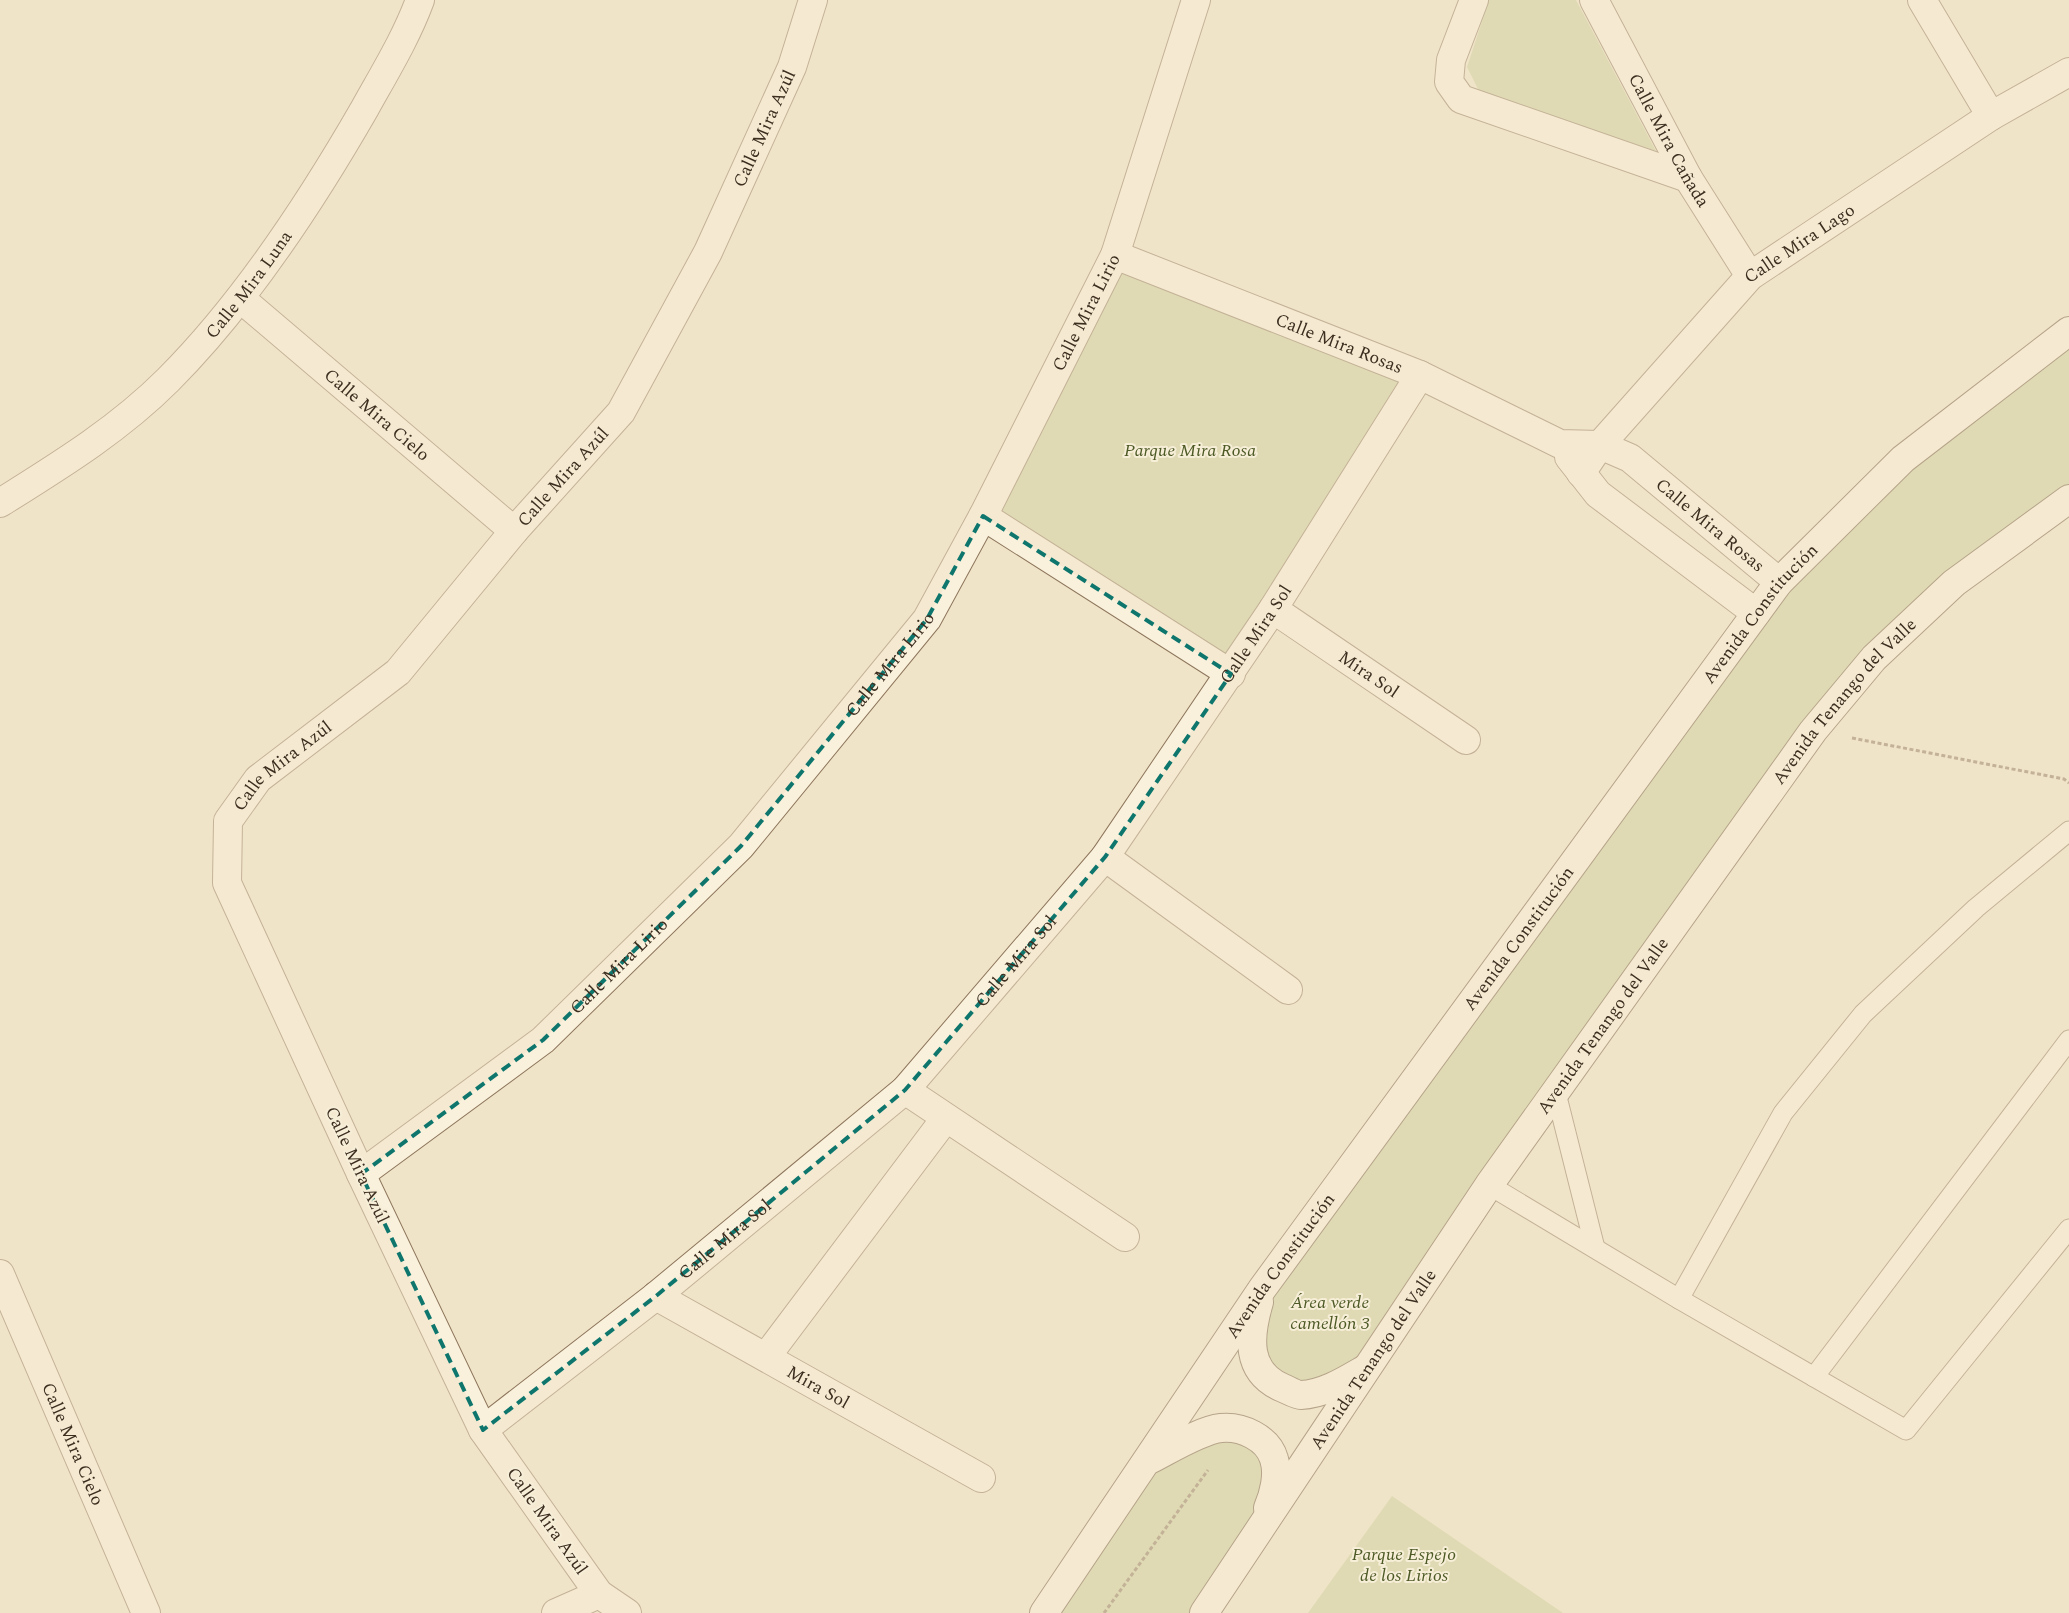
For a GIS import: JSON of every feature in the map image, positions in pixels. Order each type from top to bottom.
[{"type":"street","name":"Calle Mira Luna","points":[[0,503],[85,450],[167,380],[240,298],[328,173],[409,30],[420,0]]},
{"type":"street","name":"Calle Mira Azúl","points":[[627,1613],[599,1594],[483,1430],[227,882],[228,821],[258,779],[398,672],[514,531],[621,412],[708,252],[792,67],[814,0]]},
{"type":"street","name":"Calle Mira Lirio","points":[[362,1174],[543,1040],[741,846],[927,619],[983,516],[1115,255],[1196,0]]},
{"type":"street","points":[[1474,0],[1451,60],[1449,82],[1461,99],[1688,178]]},
{"type":"street","name":"Calle Mira Cañada","points":[[1594,0],[1688,178],[1750,276]]},
{"type":"street","points":[[1922,0],[1991,116]]},
{"type":"street","name":"Calle Mira Lago","points":[[1581,473],[1600,445],[1750,276],[1991,116],[2069,72]]},
{"type":"street","name":"Calle Mira Rosas","points":[[1115,255],[1420,375],[1560,444],[1600,445],[1630,458],[1779,582]]},
{"type":"street","name":"Calle Mira Cielo","points":[[240,298],[514,531]]},
{"type":"street","name":"Avenida Constitución","points":[[1044,1613],[1262,1289],[1779,582],[1903,459],[2069,331]]},
{"type":"street","name":"Calle Mira Sol","points":[[483,1430],[656,1296],[905,1090],[1105,857],[1231,674],[1420,375]]},
{"type":"street","name":"Calle Mira Rosas","points":[[1560,444],[1598,494],[1756,613]]},
{"type":"street","name":"Avenida Tenango del Valle","points":[[1204,1613],[1369,1368],[1489,1185],[1813,731],[1874,658],[1954,583],[2069,499]]},
{"type":"street","points":[[983,516],[1231,674]]},
{"type":"street","name":"Mira Sol","points":[[1273,609],[1466,740]]},
{"type":"street","points":[[1105,857],[1288,990]]},
{"type":"street","points":[[905,1090],[1126,1237]]},
{"type":"street","points":[[766,1358],[946,1119]]},
{"type":"street","name":"Calle Mira Cielo","points":[[0,1274],[146,1613]]},
{"type":"street","points":[[1262,1289],[1253,1322],[1252,1357],[1270,1382],[1300,1395],[1335,1386],[1369,1368]]},
{"type":"street","name":"Mira Sol","points":[[656,1296],[981,1478]]},
{"type":"street","points":[[1148,1461],[1186,1440],[1221,1428],[1247,1430],[1266,1445],[1274,1458],[1274,1493],[1260,1531]]},
{"type":"street","points":[[556,1613],[599,1594]]},
{"type":"lane","points":[[1679,1299],[1783,1113],[1863,1014],[1976,908],[2069,831]]},
{"type":"lane","points":[[1814,1377],[2069,1040]]},
{"type":"lane","points":[[1556,1093],[1595,1248]]},
{"type":"lane","points":[[1489,1185],[1679,1299],[1906,1430],[2069,1229]]},
{"type":"path","points":[[1813,731],[2064,779],[2069,783]]},
{"type":"path","points":[[1104,1613],[1237,1429]]},
{"type":"highlighted area","points":[[983,516],[1231,674],[1105,857],[905,1090],[656,1296],[483,1430],[361,1174],[543,1040],[741,846],[927,619]]},
{"type":"green space","points":[[1489,0],[1576,0],[1656,151],[1479,91],[1467,67]]},
{"type":"green space","name":"Parque Mira Rosa","points":[[1122,254],[1415,367],[1231,674],[987,507]]},
{"type":"green space","name":"Área verde camellón 3","points":[[2069,331],[2069,490],[1813,731],[1369,1367],[1306,1384],[1265,1365],[1260,1321],[1271,1288],[1783,588],[1905,463]]},
{"type":"green space","points":[[1221,1433],[1261,1447],[1269,1495],[1198,1613],[1050,1613],[1152,1464]]},
{"type":"green space","name":"Parque Espejo de los Lirios","points":[[1392,1496],[1563,1613],[1308,1613]]}]
